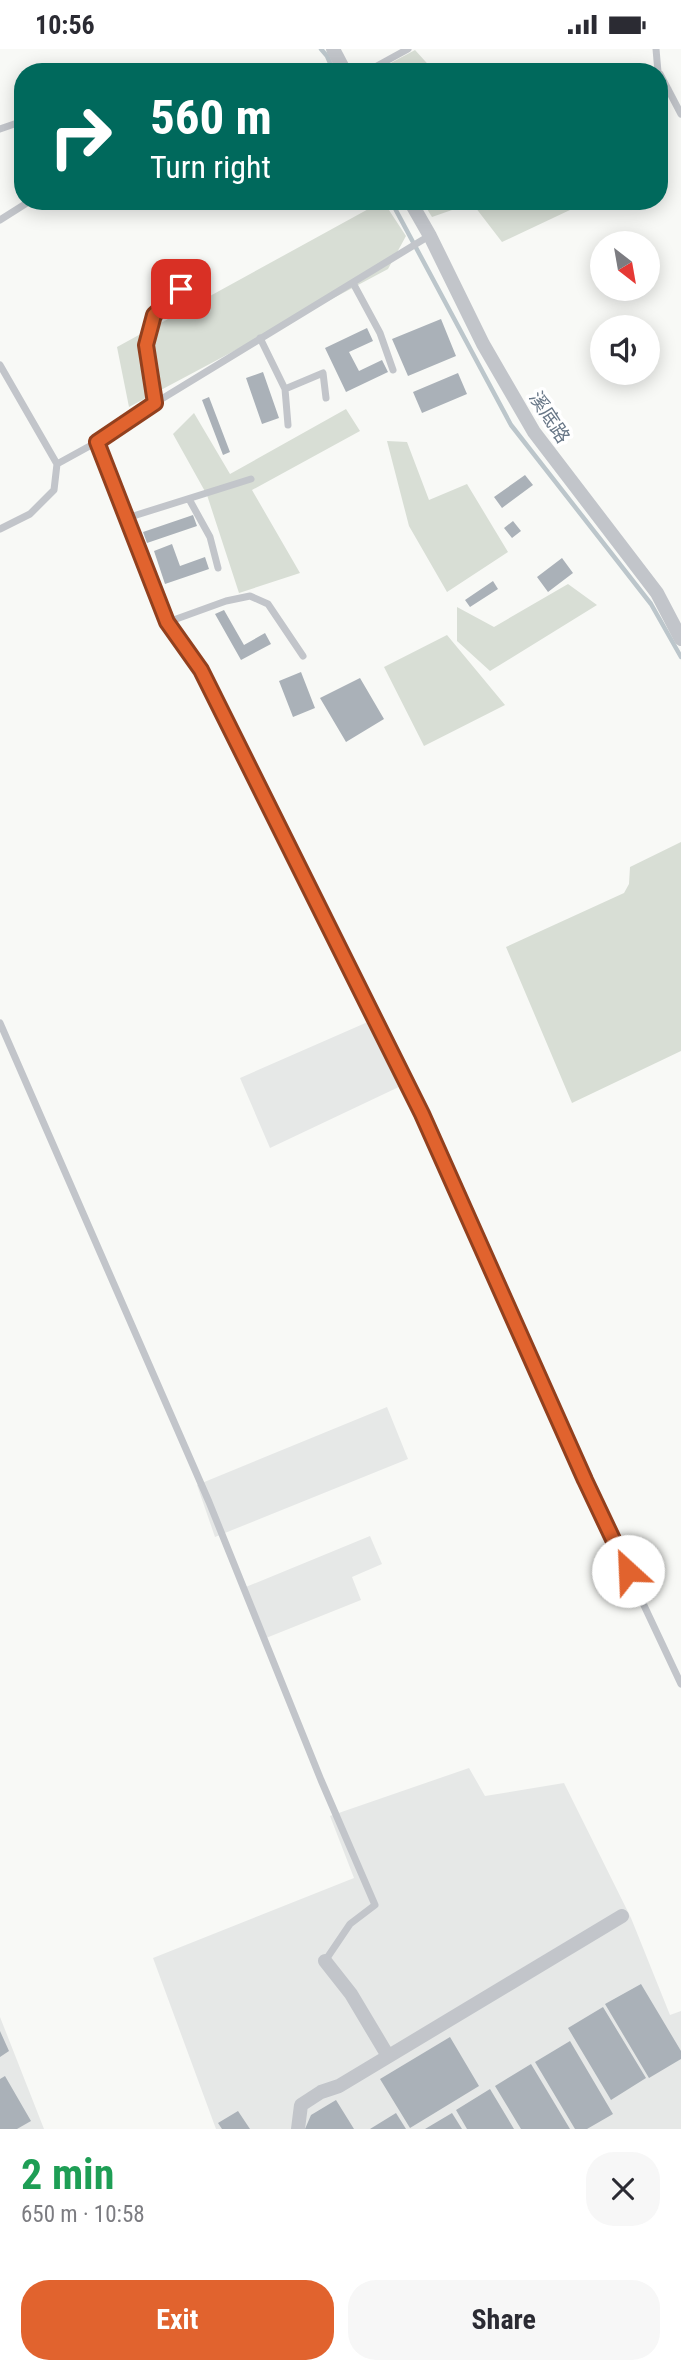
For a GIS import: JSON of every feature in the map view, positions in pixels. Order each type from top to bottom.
[{"type":"street","name":"溪底路","points":[[415,210],[483,344],[534,432],[657,593],[681,639]]},
{"type":"street","points":[[298,2129],[301,2105],[321,2092],[339,2086],[622,1916]]},
{"type":"street","points":[[325,1961],[351,1994],[388,2056]]},
{"type":"lane","points":[[382,63],[408,49]]},
{"type":"lane","points":[[668,89],[681,114]]},
{"type":"lane","points":[[0,220],[16,210]]},
{"type":"lane","points":[[57,464],[430,236]]},
{"type":"lane","points":[[155,403],[146,345],[154,315],[195,276]]},
{"type":"lane","points":[[353,282],[380,333],[393,370]]},
{"type":"lane","points":[[260,338],[285,389],[288,425]]},
{"type":"lane","points":[[0,365],[57,464],[54,490],[30,514],[0,529]]},
{"type":"lane","points":[[285,389],[323,373],[326,398]]},
{"type":"lane","points":[[97,442],[167,622],[201,670],[422,1114],[585,1480],[681,1684]]},
{"type":"lane","points":[[127,518],[251,479]]},
{"type":"lane","points":[[189,499],[210,537],[218,568]]},
{"type":"lane","points":[[167,622],[226,600],[250,596],[268,604],[303,656]]},
{"type":"lane","points":[[0,1023],[209,1502],[321,1780],[375,1905],[350,1924],[325,1961]]},
{"type":"shaded area","points":[[415,50],[427,63],[391,63]]},
{"type":"shaded area","points":[[367,210],[389,210],[406,236],[388,269],[129,407],[117,347]]},
{"type":"shaded area","points":[[428,210],[452,210],[432,217]]},
{"type":"shaded area","points":[[477,210],[570,210],[502,242]]},
{"type":"shaded area","points":[[346,409],[360,431],[252,490],[300,573],[239,593],[207,495],[173,434],[194,413],[230,474]]},
{"type":"shaded area","points":[[387,441],[407,442],[429,500],[467,484],[508,552],[447,592],[409,526]]},
{"type":"shaded area","points":[[568,584],[597,605],[490,671],[457,641],[457,607],[494,627]]},
{"type":"shaded area","points":[[447,635],[505,705],[424,746],[384,667]]},
{"type":"shaded area","points":[[681,842],[681,1051],[572,1103],[506,947],[624,893],[629,884],[630,867]]},
{"type":"shaded area","points":[[370,1021],[403,1085],[270,1148],[240,1078]]},
{"type":"shaded area","points":[[387,1407],[408,1459],[215,1537],[197,1485]]},
{"type":"shaded area","points":[[370,1536],[382,1564],[352,1577],[361,1600],[266,1638],[241,1589]]},
{"type":"shaded area","points":[[469,1768],[485,1796],[564,1783],[631,1918],[670,2015],[681,2011],[681,2129],[216,2129],[153,1958],[354,1878],[330,1816]]},
{"type":"shaded area","points":[[0,2017],[44,2129],[0,2129]]},
{"type":"building","points":[[441,319],[456,356],[408,376],[392,339]]},
{"type":"building","points":[[367,328],[373,341],[349,352],[359,371],[382,360],[388,372],[346,392],[325,348]]},
{"type":"building","points":[[263,372],[279,418],[262,424],[246,378]]},
{"type":"building","points":[[458,373],[467,394],[422,413],[413,392]]},
{"type":"building","points":[[209,397],[230,452],[223,455],[202,400]]},
{"type":"building","points":[[525,475],[533,485],[502,508],[494,497]]},
{"type":"building","points":[[193,515],[197,526],[147,543],[143,532]]},
{"type":"building","points":[[513,521],[521,531],[512,538],[504,528]]},
{"type":"building","points":[[172,544],[180,566],[205,557],[209,569],[165,584],[154,551]]},
{"type":"building","points":[[562,558],[573,573],[548,592],[537,577]]},
{"type":"building","points":[[493,581],[498,589],[470,607],[465,600]]},
{"type":"building","points":[[224,610],[244,645],[265,633],[271,644],[241,660],[215,614]]},
{"type":"building","points":[[301,672],[315,708],[293,717],[279,681]]},
{"type":"building","points":[[360,678],[384,719],[346,742],[320,698]]},
{"type":"building","points":[[641,1984],[681,2051],[681,2059],[649,2078],[605,2004]]},
{"type":"building","points":[[603,2007],[646,2078],[611,2100],[568,2028]]},
{"type":"building","points":[[0,2031],[9,2051],[0,2057]]},
{"type":"building","points":[[450,2037],[479,2086],[410,2128],[380,2079]]},
{"type":"building","points":[[570,2041],[613,2114],[587,2129],[575,2129],[535,2062]]},
{"type":"building","points":[[531,2064],[570,2129],[521,2129],[495,2086]]},
{"type":"building","points":[[5,2076],[31,2121],[17,2129],[0,2129],[0,2079]]},
{"type":"building","points":[[490,2089],[514,2129],[467,2129],[456,2110]]},
{"type":"building","points":[[336,2100],[354,2129],[305,2129],[311,2115]]},
{"type":"building","points":[[238,2111],[250,2129],[222,2129],[218,2123]]},
{"type":"building","points":[[396,2113],[406,2129],[370,2129]]},
{"type":"building","points":[[452,2113],[462,2129],[425,2129]]},
{"type":"waterway","points":[[321,49],[330,63]]},
{"type":"waterway","points":[[396,210],[511,425],[651,604],[681,657]]},
{"type":"route","points":[[181,289],[154,315],[146,345],[155,403],[97,442],[167,622],[201,670],[422,1114],[628,1571]]}]
